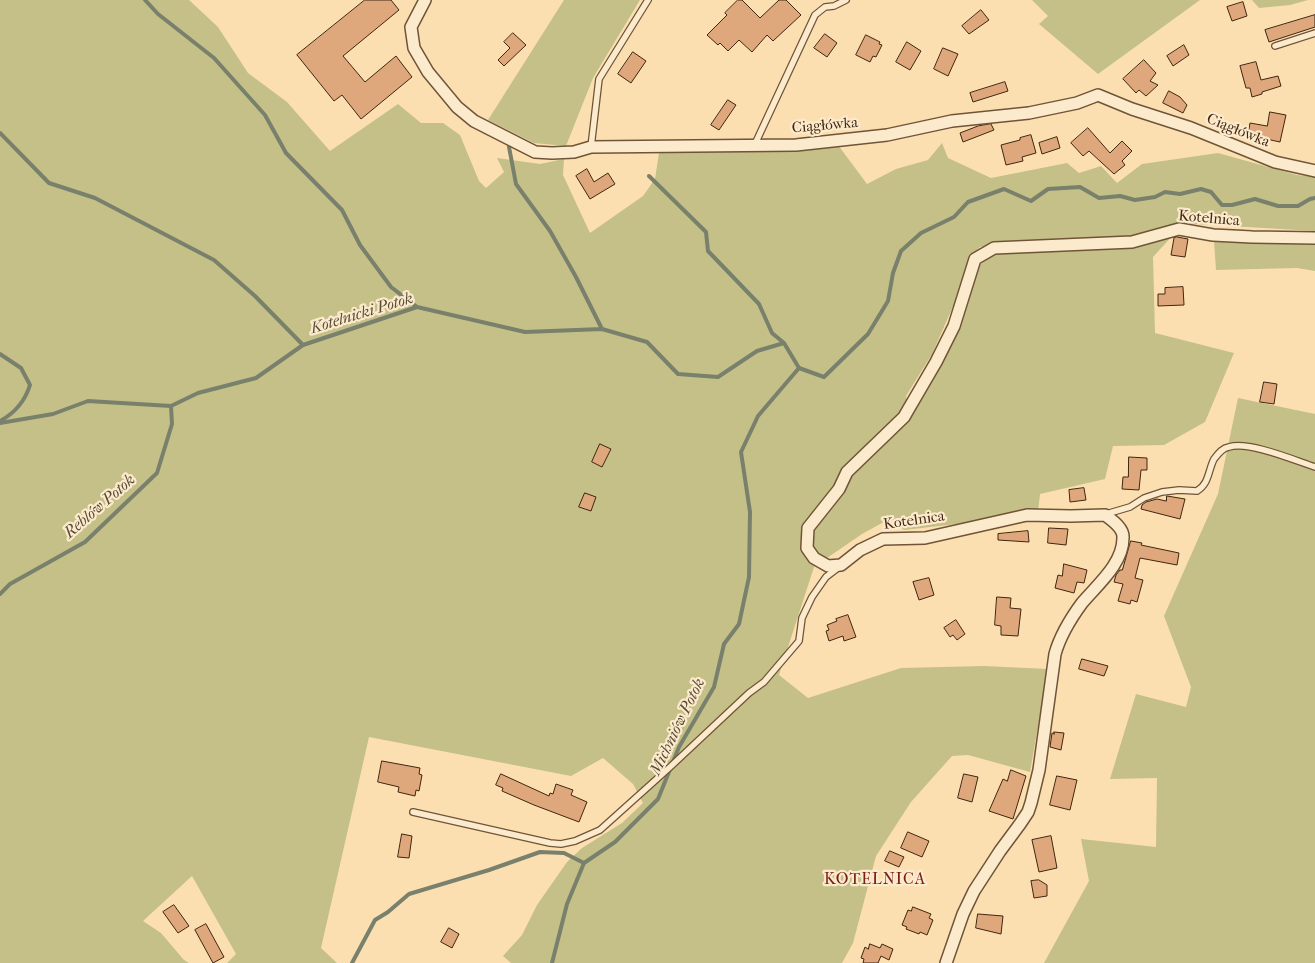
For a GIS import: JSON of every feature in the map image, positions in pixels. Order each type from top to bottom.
[{"type":"street","name":"Ciągłówka","points":[[425,0],[411,27],[414,48],[428,72],[457,107],[474,121],[535,152],[574,152],[592,148],[755,144],[796,145],[887,135],[952,121],[1030,112],[1077,103],[1098,95],[1132,110],[1191,128],[1275,162],[1315,171]]},
{"type":"street","name":"Kotelnica","points":[[1105,515],[1027,515],[925,538],[883,539],[860,550],[841,565],[828,566],[814,558],[807,548],[808,528],[839,489],[847,472],[904,417],[936,362],[954,326],[975,259],[994,248],[1132,242],[1179,229],[1213,235],[1315,238]]},
{"type":"street","points":[[946,963],[963,914],[974,891],[1020,824],[1031,803],[1039,770],[1058,642],[1081,604],[1110,570],[1121,548],[1123,534],[1119,527],[1105,515]]},
{"type":"lane","points":[[592,148],[599,79],[648,0]]},
{"type":"lane","points":[[755,144],[816,15],[825,7],[834,6],[846,0]]},
{"type":"lane","points":[[1275,46],[1315,32]]},
{"type":"lane","points":[[1105,515],[1121,511],[1144,498],[1162,492],[1179,490],[1196,492],[1206,484],[1209,469],[1215,457],[1226,447],[1256,448],[1315,466]]},
{"type":"lane","points":[[413,812],[550,843],[561,844],[575,841],[600,830],[749,693],[764,682],[799,641],[802,618],[812,597],[826,578],[841,565]]},
{"type":"shaded area","points":[[0,0],[189,0],[218,27],[248,73],[287,102],[330,151],[398,104],[421,123],[443,123],[460,135],[479,181],[486,188],[504,172],[497,158],[540,164],[564,159],[563,175],[590,233],[643,196],[655,179],[659,153],[838,145],[867,184],[896,169],[928,160],[942,143],[948,158],[991,178],[1067,163],[1079,173],[1101,166],[1117,183],[1142,164],[1218,153],[1297,175],[1315,177],[1315,231],[1179,223],[1134,236],[980,247],[969,259],[955,302],[932,354],[906,396],[908,409],[978,266],[1000,251],[1174,234],[1153,257],[1155,333],[1234,353],[1205,422],[1164,445],[1113,446],[1105,479],[1040,494],[1038,512],[904,530],[891,518],[862,534],[814,567],[779,675],[808,698],[901,668],[984,666],[1048,669],[1030,772],[968,755],[952,756],[911,802],[876,856],[853,943],[842,963],[511,963],[503,956],[522,935],[537,905],[567,862],[582,848],[622,823],[643,803],[633,784],[603,758],[571,776],[369,737],[321,948],[337,963],[227,963],[236,954],[192,876],[143,921],[161,933],[184,960],[189,963],[0,963]]},
{"type":"shaded area","points":[[564,0],[640,0],[593,78],[566,146],[534,143],[488,120]]},
{"type":"shaded area","points":[[1032,0],[1200,0],[1098,74],[1039,24],[1048,16]]},
{"type":"shaded area","points":[[1252,0],[1308,0],[1290,5],[1259,8]]},
{"type":"shaded area","points":[[1315,240],[1315,271],[1297,268],[1216,270],[1214,241]]},
{"type":"shaded area","points":[[1238,398],[1315,414],[1315,963],[1044,963],[1089,881],[1081,839],[1156,847],[1157,778],[1110,779],[1136,694],[1186,707],[1191,687],[1164,616],[1218,494]]},
{"type":"building","points":[[365,0],[391,0],[399,10],[343,56],[365,82],[396,56],[412,77],[361,119],[342,95],[334,101],[297,55]]},
{"type":"building","points":[[738,0],[742,0],[760,18],[779,0],[786,0],[801,15],[773,41],[767,35],[752,52],[739,40],[728,51],[720,43],[718,45],[707,35],[727,15],[725,13]]},
{"type":"building","points":[[1243,2],[1247,16],[1232,21],[1227,7]]},
{"type":"building","points":[[981,10],[989,20],[969,34],[962,26]]},
{"type":"building","points":[[1315,15],[1315,27],[1269,42],[1265,30]]},
{"type":"building","points":[[513,33],[526,45],[504,66],[498,60],[510,48],[504,42]]},
{"type":"building","points":[[825,34],[837,43],[827,57],[814,48]]},
{"type":"building","points":[[866,35],[882,45],[876,57],[873,56],[870,62],[856,55]]},
{"type":"building","points":[[907,42],[921,51],[910,70],[896,62]]},
{"type":"building","points":[[1184,45],[1189,55],[1173,66],[1167,56]]},
{"type":"building","points":[[943,48],[958,54],[948,76],[934,69]]},
{"type":"building","points":[[633,52],[646,61],[631,83],[618,74]]},
{"type":"building","points":[[1144,60],[1156,73],[1150,81],[1158,85],[1146,96],[1139,90],[1136,93],[1123,79]]},
{"type":"building","points":[[1256,62],[1261,80],[1278,76],[1281,86],[1252,97],[1250,88],[1246,88],[1240,66]]},
{"type":"building","points":[[1005,82],[1008,91],[973,102],[970,93]]},
{"type":"building","points":[[1169,91],[1180,97],[1187,105],[1183,113],[1163,103]]},
{"type":"building","points":[[728,100],[736,105],[719,130],[711,125]]},
{"type":"building","points":[[1270,112],[1286,115],[1280,142],[1248,135],[1250,123],[1267,126]]},
{"type":"building","points":[[991,124],[994,130],[963,142],[960,133],[978,126]]},
{"type":"building","points":[[1088,128],[1110,153],[1122,141],[1132,151],[1122,161],[1125,165],[1114,174],[1089,151],[1083,156],[1071,143]]},
{"type":"building","points":[[1031,135],[1036,153],[1022,157],[1023,161],[1006,165],[1001,145]]},
{"type":"building","points":[[1057,137],[1060,148],[1042,154],[1039,143]]},
{"type":"building","points":[[587,169],[594,182],[608,173],[615,184],[590,199],[576,176]]},
{"type":"building","points":[[1174,238],[1188,239],[1185,257],[1171,255]]},
{"type":"building","points":[[1183,287],[1184,305],[1158,306],[1158,294],[1165,294],[1165,288]]},
{"type":"building","points":[[1264,382],[1277,384],[1274,404],[1260,402]]},
{"type":"building","points":[[600,444],[611,449],[602,467],[592,462]]},
{"type":"building","points":[[1129,457],[1147,458],[1147,470],[1141,470],[1139,490],[1122,489],[1123,477],[1128,477]]},
{"type":"building","points":[[1084,488],[1086,500],[1070,502],[1069,490]]},
{"type":"building","points":[[585,493],[596,497],[591,511],[579,507]]},
{"type":"building","points":[[1167,496],[1185,499],[1180,519],[1141,509],[1142,505],[1146,502],[1157,499],[1166,501]]},
{"type":"building","points":[[1049,528],[1068,529],[1066,545],[1048,543]]},
{"type":"building","points":[[1028,531],[1029,542],[998,540],[998,534]]},
{"type":"building","points":[[1131,541],[1179,553],[1177,565],[1140,558],[1135,578],[1143,580],[1137,602],[1131,600],[1130,604],[1118,601],[1123,584],[1114,582],[1116,575],[1122,570]]},
{"type":"building","points":[[1064,564],[1087,570],[1084,583],[1077,582],[1074,593],[1055,588],[1058,575],[1062,576]]},
{"type":"building","points":[[929,578],[934,595],[919,600],[913,582]]},
{"type":"building","points":[[997,597],[1011,598],[1010,608],[1021,609],[1018,636],[1001,635],[1001,626],[995,625]]},
{"type":"building","points":[[848,615],[856,637],[844,641],[843,636],[829,641],[826,631],[829,630],[827,625],[837,621],[836,619]]},
{"type":"building","points":[[956,620],[965,634],[957,640],[953,635],[950,637],[944,628]]},
{"type":"building","points":[[1082,659],[1108,666],[1104,676],[1079,669]]},
{"type":"building","points":[[1054,732],[1064,733],[1061,750],[1050,747],[1052,733],[1054,734]]},
{"type":"building","points":[[382,761],[420,768],[419,774],[422,775],[419,791],[416,790],[415,796],[398,792],[399,787],[378,782]]},
{"type":"building","points":[[1011,770],[1026,776],[1013,819],[989,811],[1003,779],[1007,781]]},
{"type":"building","points":[[501,774],[549,796],[550,793],[553,794],[556,784],[573,790],[571,795],[587,802],[579,822],[502,791],[503,788],[496,785]]},
{"type":"building","points":[[964,774],[978,777],[972,802],[958,798]]},
{"type":"building","points":[[1057,776],[1077,780],[1070,810],[1050,805]]},
{"type":"building","points":[[908,832],[929,841],[922,857],[901,848]]},
{"type":"building","points":[[402,834],[412,836],[409,858],[398,857]]},
{"type":"building","points":[[1051,836],[1057,868],[1039,872],[1032,840]]},
{"type":"building","points":[[890,851],[904,857],[899,867],[885,861]]},
{"type":"building","points":[[1039,880],[1047,885],[1047,896],[1034,898],[1031,881]]},
{"type":"building","points":[[174,905],[189,926],[178,933],[163,912]]},
{"type":"building","points":[[913,907],[931,914],[929,918],[933,920],[927,935],[906,929],[907,927],[902,925],[908,910],[911,911]]},
{"type":"building","points":[[978,914],[1003,916],[1001,934],[976,928]]},
{"type":"building","points":[[206,924],[224,957],[213,963],[195,930]]},
{"type":"building","points":[[449,928],[459,934],[452,948],[441,942]]},
{"type":"building","points":[[870,944],[880,948],[882,944],[893,949],[889,960],[881,956],[878,963],[863,963],[864,959],[861,958],[865,947],[868,949]]},
{"type":"waterway","points":[[145,0],[158,14],[214,58],[265,115],[286,153],[342,210],[360,245],[391,287],[417,307]]},
{"type":"waterway","points":[[0,133],[49,183],[95,198],[214,260],[255,296],[303,345]]},
{"type":"waterway","points":[[509,147],[516,184],[550,231],[602,329]]},
{"type":"waterway","points":[[649,176],[706,232],[708,251],[759,304],[772,333],[784,343]]},
{"type":"waterway","name":"Kotelnicki Potok","points":[[0,423],[53,414],[88,401],[171,406],[198,393],[256,378],[303,345],[417,307],[525,332],[602,329],[647,342],[678,374],[718,377],[757,351],[784,343],[799,368],[824,377],[868,334],[888,301],[893,273],[901,251],[921,233],[954,217],[968,202],[1004,189],[1031,201],[1048,189],[1080,187],[1099,198],[1120,196],[1135,200],[1155,197],[1165,192],[1180,194],[1201,189],[1211,192],[1222,205],[1232,205],[1255,199],[1278,206],[1298,206],[1315,198]]},
{"type":"waterway","points":[[0,354],[21,368],[30,385],[19,406],[0,421]]},
{"type":"waterway","name":"Michniów Potok","points":[[552,963],[567,904],[584,863],[615,842],[658,799],[679,747],[714,687],[724,644],[739,624],[749,577],[750,512],[741,452],[758,416],[799,368]]},
{"type":"waterway","name":"Reblów Potok","points":[[0,594],[10,584],[85,542],[157,473],[172,424],[171,406]]},
{"type":"waterway","points":[[352,963],[375,920],[388,912],[409,894],[489,870],[540,852],[564,853],[584,863]]},
{"type":"district","name":"KOTELNICA","points":[[875,880]]}]
